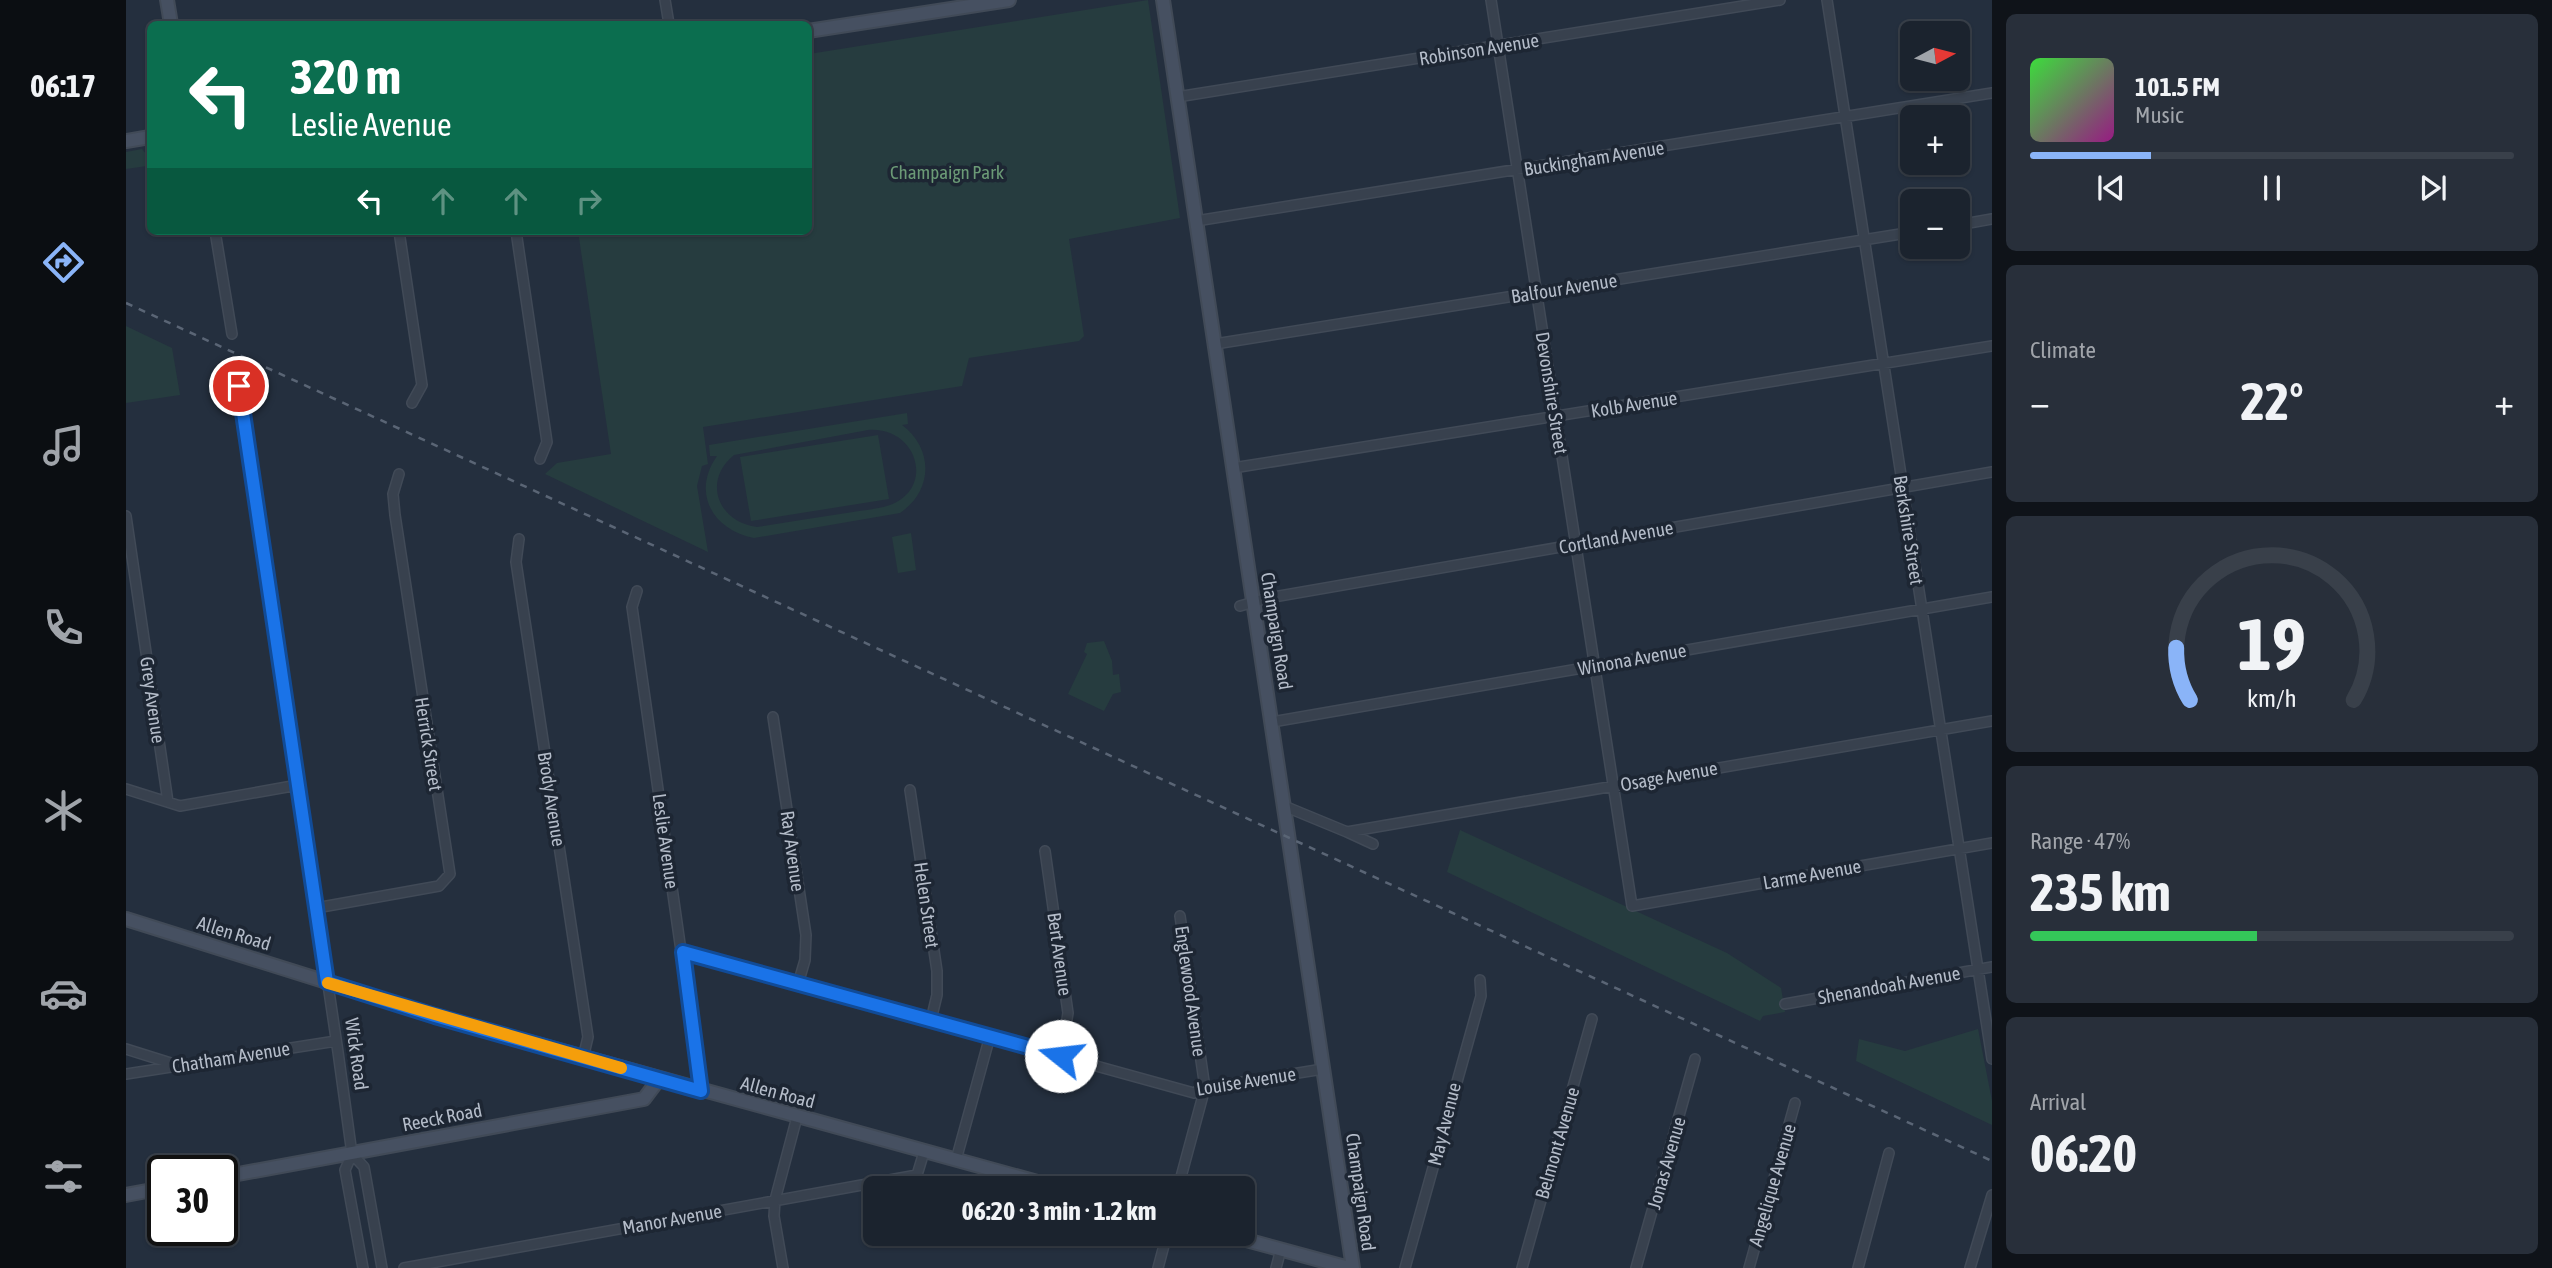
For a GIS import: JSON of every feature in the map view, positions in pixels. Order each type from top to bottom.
[{"type":"street","points":[[167,0],[170,21]]},
{"type":"street","points":[[665,0],[668,21]]},
{"type":"street","points":[[812,30],[1009,0]]},
{"type":"street","name":"Champaign Road","points":[[1163,0],[1351,1268]]},
{"type":"street","name":"Devonshire Street","points":[[1491,0],[1632,906]]},
{"type":"street","name":"Robinson Avenue","points":[[1177,97],[1780,0]]},
{"type":"street","name":"Berkshire Street","points":[[1826,0],[1992,1059]]},
{"type":"street","name":"Buckingham Avenue","points":[[1196,221],[1992,93]]},
{"type":"street","points":[[126,141],[147,138]]},
{"type":"street","points":[[1970,223],[1992,219]]},
{"type":"street","name":"Balfour Avenue","points":[[1215,344],[1900,234]]},
{"type":"street","points":[[216,235],[232,334]]},
{"type":"street","points":[[399,235],[422,385],[412,403]]},
{"type":"street","points":[[517,235],[547,442],[540,459]]},
{"type":"street","name":"Kolb Avenue","points":[[1234,468],[1992,346]]},
{"type":"street","name":"Wick Road","points":[[237,378],[352,1154],[363,1167],[382,1268]]},
{"type":"street","name":"Cortland Avenue","points":[[1240,606],[1992,472]]},
{"type":"street","name":"Herrick Street","points":[[316,908],[439,886],[450,874],[395,515],[393,494],[399,474]]},
{"type":"street","name":"Grey Avenue","points":[[126,516],[168,802]]},
{"type":"street","name":"Brody Avenue","points":[[519,540],[516,562],[587,1037],[583,1058]]},
{"type":"street","name":"Leslie Avenue","points":[[637,591],[632,607],[701,1091]]},
{"type":"street","name":"Winona Avenue","points":[[1272,722],[1992,597]]},
{"type":"street","name":"Ray Avenue","points":[[774,717],[806,936],[805,960],[798,984]]},
{"type":"street","name":"Osage Avenue","points":[[1347,832],[1992,721]]},
{"type":"street","points":[[126,789],[180,806],[298,785]]},
{"type":"street","name":"Helen Street","points":[[910,790],[937,971],[937,995],[931,1020]]},
{"type":"street","points":[[1284,806],[1373,844]]},
{"type":"street","name":"Larme Avenue","points":[[1632,906],[1992,843]]},
{"type":"street","name":"Bert Avenue","points":[[1045,851],[1068,1013],[1061,1056]]},
{"type":"street","name":"Englewood Avenue","points":[[1181,916],[1205,1088],[1181,1176]]},
{"type":"street","name":"Allen Road","points":[[126,919],[583,1058],[1015,1176]]},
{"type":"street","name":"Louise Avenue","points":[[683,952],[1194,1093],[1205,1088],[1323,1069]]},
{"type":"street","name":"Shenandoah Avenue","points":[[1785,1004],[1992,967]]},
{"type":"street","name":"May Avenue","points":[[1405,1268],[1481,996],[1480,981]]},
{"type":"street","name":"Belmont Avenue","points":[[1522,1268],[1592,1019]]},
{"type":"street","points":[[956,1160],[990,1036]]},
{"type":"street","name":"Chatham Avenue","points":[[126,1074],[335,1041]]},
{"type":"street","points":[[126,1049],[178,1066]]},
{"type":"street","name":"Jonas Avenue","points":[[1636,1268],[1695,1059]]},
{"type":"street","name":"Reeck Road","points":[[238,1174],[645,1099],[659,1079]]},
{"type":"street","name":"Angelique Avenue","points":[[1749,1268],[1796,1103]]},
{"type":"street","points":[[783,1268],[774,1216],[775,1200],[797,1117]]},
{"type":"street","name":"Manor Avenue","points":[[404,1268],[917,1175],[924,1152]]},
{"type":"street","points":[[1858,1268],[1889,1153]]},
{"type":"street","name":"Wick Road","points":[[352,1154],[345,1170],[363,1268]]},
{"type":"street","points":[[126,1195],[147,1191]]},
{"type":"street","points":[[1970,1268],[1992,1195]]},
{"type":"street","points":[[1255,1243],[1351,1268]]},
{"type":"street","points":[[1158,1268],[1164,1246]]},
{"type":"street","points":[[1276,1268],[1282,1250]]},
{"type":"green space","name":"Champaign Park","points":[[1148,0],[1180,218],[1069,239],[1084,336],[1079,341],[969,358],[962,386],[703,427],[708,464],[702,466],[697,486],[708,552],[545,474],[557,463],[611,454],[579,235],[812,235],[812,54]]},
{"type":"green space","points":[[142,149],[147,155],[147,166],[126,169],[126,152]]},
{"type":"green space","points":[[126,326],[172,348],[180,395],[126,403]]},
{"type":"green space","points":[[907,413],[908,424],[902,425],[920,446],[924,458],[924,482],[911,504],[900,513],[754,538],[727,527],[710,508],[706,483],[709,470],[717,456],[710,456],[709,445]],"holes":[[[868,430],[885,431],[909,447],[915,460],[916,473],[913,486],[904,497],[890,505],[757,527],[732,517],[719,499],[719,477],[724,465],[734,455]]]},
{"type":"green space","points":[[878,435],[889,499],[751,521],[740,457]]},
{"type":"green space","points":[[911,533],[916,570],[898,573],[892,537]]},
{"type":"green space","points":[[1104,641],[1112,661],[1113,675],[1119,674],[1121,692],[1113,694],[1104,711],[1068,694],[1087,654],[1084,652],[1087,643]]},
{"type":"green space","points":[[1460,830],[1727,953],[1781,988],[1785,1012],[1763,1016],[1760,1021],[1447,872]]},
{"type":"green space","points":[[1978,1029],[1992,1101],[1992,1125],[1856,1061],[1859,1039],[1905,1051]]},
{"type":"railway","points":[[126,303],[1992,1161]]},
{"type":"slow traffic","points":[[328,983],[621,1068]]},
{"type":"route","points":[[239,386],[327,982],[435,1016],[701,1091],[683,952],[1061,1056]]}]
